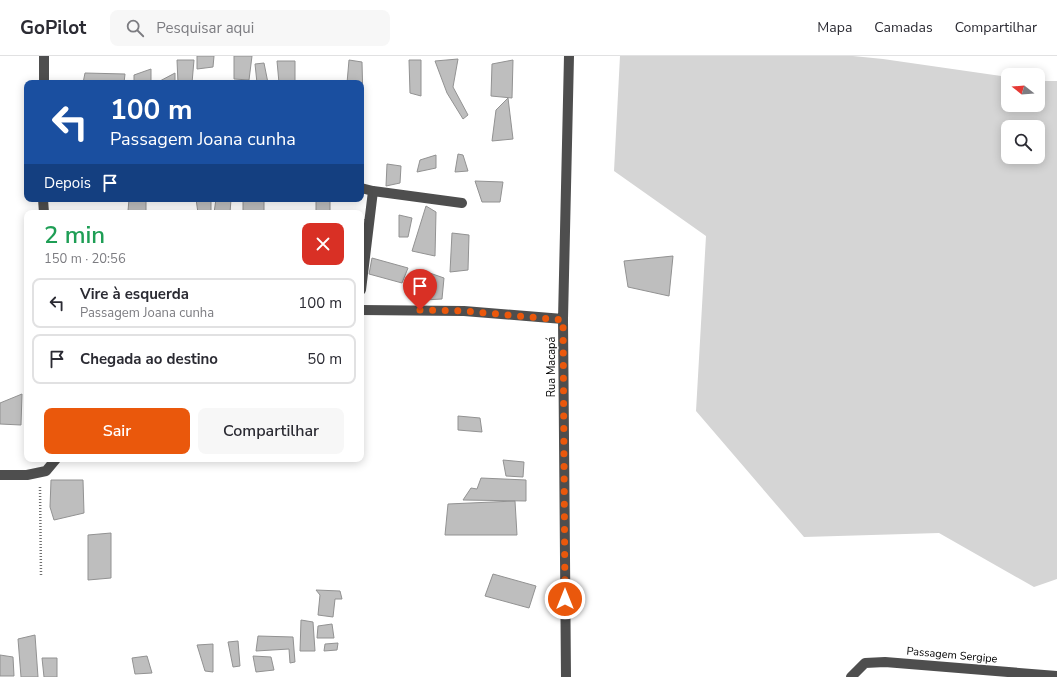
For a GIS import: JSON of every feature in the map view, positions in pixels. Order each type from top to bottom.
[{"type":"street","points":[[44,56],[44,80]]},
{"type":"street","name":"Rua Macapá","points":[[566,677],[563,320],[569,56]]},
{"type":"street","points":[[364,189],[462,203]]},
{"type":"street","points":[[364,265],[373,191]]},
{"type":"street","points":[[364,310],[464,311],[563,320]]},
{"type":"street","points":[[0,475],[27,475],[40,472],[46,470],[53,462]]},
{"type":"street","name":"Passagem Sergipe","points":[[851,677],[865,663],[885,662],[1057,676]]},
{"type":"path","points":[[40,472],[41,575]]},
{"type":"shaded area","points":[[620,56],[853,56],[1001,76],[1001,112],[1045,112],[1045,81],[1057,81],[1057,579],[1034,587],[939,533],[804,537],[696,411],[706,236],[614,171]]},
{"type":"building","points":[[197,56],[214,56],[213,67],[197,69]]},
{"type":"building","points":[[234,56],[252,56],[249,80],[234,79]]},
{"type":"building","points":[[458,59],[453,87],[468,115],[463,119],[447,93],[435,61]]},
{"type":"building","points":[[177,60],[194,60],[192,80],[178,80]]},
{"type":"building","points":[[349,60],[362,62],[362,80],[347,80]]},
{"type":"building","points":[[409,60],[421,60],[421,96],[410,93]]},
{"type":"building","points":[[513,60],[512,98],[491,96],[492,64]]},
{"type":"building","points":[[277,61],[295,61],[295,80],[279,80]]},
{"type":"building","points":[[264,63],[267,80],[257,80],[255,64]]},
{"type":"building","points":[[151,69],[151,80],[134,80],[134,75]]},
{"type":"building","points":[[85,73],[125,74],[124,80],[84,80]]},
{"type":"building","points":[[175,73],[175,80],[162,80]]},
{"type":"building","points":[[508,98],[513,139],[492,141],[496,110]]},
{"type":"building","points":[[458,154],[463,155],[468,171],[455,172]]},
{"type":"building","points":[[436,155],[436,168],[417,172],[420,160]]},
{"type":"building","points":[[387,164],[401,166],[400,183],[386,186]]},
{"type":"building","points":[[475,181],[503,182],[500,202],[482,202]]},
{"type":"building","points":[[129,202],[146,202],[146,210],[128,210]]},
{"type":"building","points":[[196,202],[211,202],[211,210],[198,210]]},
{"type":"building","points":[[216,202],[231,202],[230,210],[214,210]]},
{"type":"building","points":[[243,202],[264,202],[264,210],[243,210]]},
{"type":"building","points":[[316,202],[330,202],[330,210],[316,210]]},
{"type":"building","points":[[426,206],[436,212],[435,256],[412,251]]},
{"type":"building","points":[[399,215],[412,218],[408,237],[399,237]]},
{"type":"building","points":[[364,220],[367,220],[364,241]]},
{"type":"building","points":[[452,233],[469,235],[468,270],[450,272]]},
{"type":"building","points":[[673,256],[669,296],[628,287],[624,261]]},
{"type":"building","points":[[372,258],[408,268],[402,283],[369,274]]},
{"type":"building","points":[[424,271],[444,278],[442,299],[424,300]]},
{"type":"building","points":[[22,394],[21,425],[0,424],[0,403]]},
{"type":"building","points":[[458,416],[480,418],[482,432],[458,430]]},
{"type":"building","points":[[503,460],[524,462],[523,477],[506,476]]},
{"type":"building","points":[[481,478],[526,480],[526,501],[463,500],[471,488],[477,489]]},
{"type":"building","points":[[51,480],[83,480],[84,513],[54,520],[50,507]]},
{"type":"building","points":[[515,501],[517,535],[445,535],[448,504]]},
{"type":"building","points":[[111,533],[111,578],[88,580],[88,535]]},
{"type":"building","points":[[493,574],[536,586],[529,608],[485,596]]},
{"type":"building","points":[[316,590],[340,591],[342,599],[335,599],[333,617],[318,615],[320,595]]},
{"type":"building","points":[[301,620],[313,622],[315,651],[300,651]]},
{"type":"building","points":[[332,624],[334,638],[317,638],[318,626]]},
{"type":"building","points":[[35,635],[38,677],[21,677],[18,639]]},
{"type":"building","points":[[258,636],[293,637],[295,662],[290,663],[289,649],[256,651]]},
{"type":"building","points":[[238,641],[240,666],[233,667],[228,642]]},
{"type":"building","points":[[338,643],[337,650],[324,651],[325,644]]},
{"type":"building","points":[[213,644],[213,672],[205,671],[197,645]]},
{"type":"building","points":[[0,655],[13,657],[14,676],[0,676]]},
{"type":"building","points":[[147,656],[152,673],[135,674],[132,658]]},
{"type":"building","points":[[253,656],[271,657],[274,670],[256,672]]},
{"type":"building","points":[[42,658],[57,658],[57,677],[44,677]]},
{"type":"route","points":[[420,310],[464,311],[563,320],[565,599]]}]
